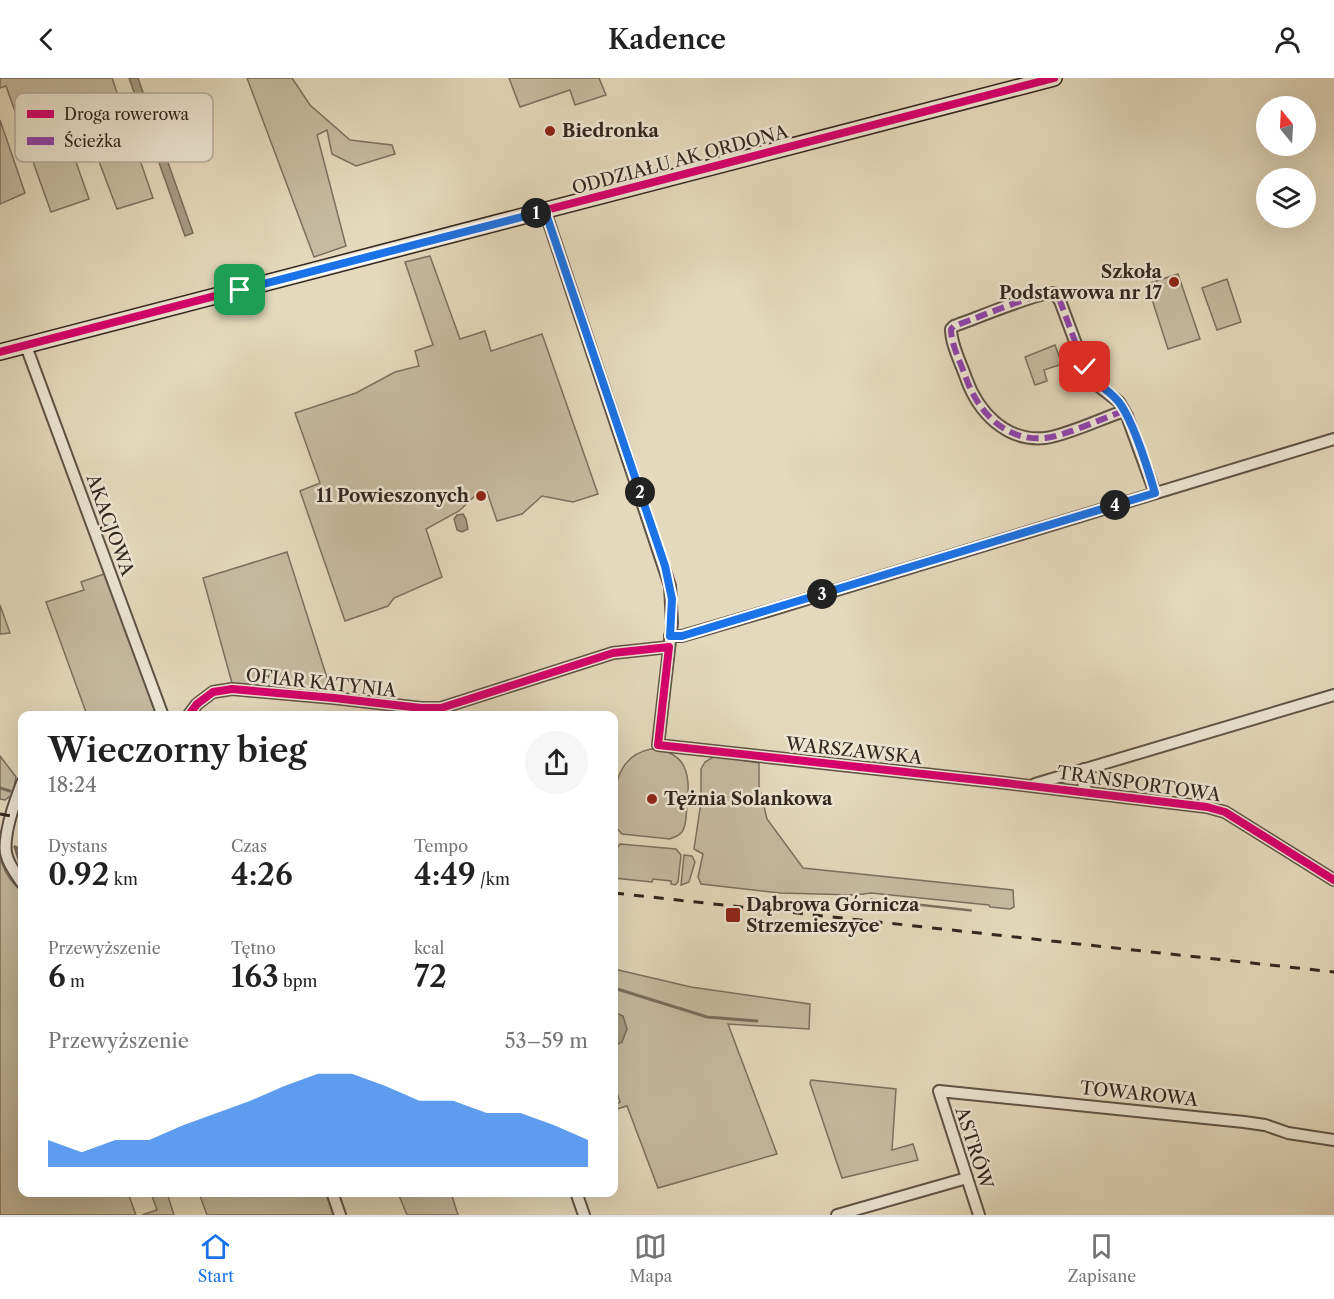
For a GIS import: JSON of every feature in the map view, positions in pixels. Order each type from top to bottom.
[{"type":"street","name":"ODDZIAŁU AK ORDONA","points":[[0,352],[1054,78]]},
{"type":"street","points":[[545,211],[665,566],[672,599],[669,641]]},
{"type":"street","points":[[1124,411],[1048,438],[1028,438],[1014,434],[994,421],[974,398],[951,329],[1047,293],[1054,293],[1060,301],[1086,371],[1096,384],[1119,402],[1124,411],[1155,493]]},
{"type":"street","name":"AKACJOWA","points":[[26,345],[161,711]]},
{"type":"street","name":"OFIAR KATYNIA","points":[[192,711],[213,692],[232,689],[432,709],[441,708],[613,653],[669,641],[1334,439]]},
{"type":"street","name":"WARSZAWSKA","points":[[669,641],[658,745],[1029,786],[1334,695]]},
{"type":"street","points":[[1084,769],[1083,786],[1088,793]]},
{"type":"street","name":"TRANSPORTOWA","points":[[1029,786],[1207,807],[1225,812],[1334,880]]},
{"type":"street","points":[[18,792],[6,845],[9,860],[18,876]]},
{"type":"street","name":"TOWAROWA","points":[[939,1091],[1244,1122],[1265,1125],[1292,1134],[1334,1140]]},
{"type":"street","name":"ASTRÓW","points":[[939,1091],[979,1215]]},
{"type":"street","points":[[837,1215],[869,1210],[967,1178]]},
{"type":"street","points":[[334,1197],[340,1215]]},
{"type":"street","points":[[578,1197],[584,1215]]},
{"type":"shaded area","points":[[0,78],[112,78],[117,93],[15,93],[15,111],[6,86],[0,88]]},
{"type":"shaded area","points":[[129,78],[138,78],[143,93],[134,93]]},
{"type":"shaded area","points":[[247,78],[292,78],[310,105],[350,140],[392,145],[395,154],[356,166],[332,154],[327,130],[317,135],[346,246],[314,257]]},
{"type":"shaded area","points":[[509,78],[599,78],[606,95],[575,105],[570,90],[520,107]]},
{"type":"shaded area","points":[[0,120],[25,193],[0,204]]},
{"type":"shaded area","points":[[33,162],[76,162],[89,199],[51,212]]},
{"type":"shaded area","points":[[99,162],[141,162],[153,198],[117,209]]},
{"type":"shaded area","points":[[159,162],[168,162],[193,233],[185,236]]},
{"type":"shaded area","points":[[430,256],[460,339],[485,331],[491,351],[542,334],[598,494],[573,502],[542,496],[522,514],[497,521],[487,492],[477,494],[459,511],[426,529],[442,577],[394,598],[388,606],[345,621],[300,491],[320,483],[295,413],[356,393],[395,372],[419,366],[415,351],[433,345],[405,262]]},
{"type":"shaded area","points":[[1178,274],[1200,339],[1168,349],[1147,284]]},
{"type":"shaded area","points":[[1227,279],[1241,322],[1217,330],[1202,288]]},
{"type":"shaded area","points":[[1055,345],[1062,364],[1044,370],[1047,381],[1035,385],[1025,357]]},
{"type":"shaded area","points":[[463,514],[468,529],[462,532],[457,530],[454,519],[457,515]]},
{"type":"shaded area","points":[[287,552],[335,703],[235,694],[203,578]]},
{"type":"shaded area","points":[[107,573],[158,711],[86,711],[46,602],[84,590],[81,582]]},
{"type":"shaded area","points":[[0,605],[10,633],[0,634]]},
{"type":"shaded area","points":[[651,749],[663,751],[672,754],[684,766],[688,784],[685,826],[681,833],[670,839],[622,834],[618,830],[618,778],[629,759]]},
{"type":"shaded area","points":[[0,756],[16,777],[13,794],[5,800],[0,799]]},
{"type":"shaded area","points":[[715,756],[759,763],[759,786],[767,819],[803,868],[1013,890],[1014,907],[1010,909],[871,893],[856,895],[780,893],[701,884],[698,877],[703,854],[694,849],[701,802],[701,769],[705,762]]},
{"type":"shaded area","points":[[620,844],[676,849],[681,855],[678,882],[675,885],[671,884],[671,881],[653,879],[652,882],[618,878],[618,847]]},
{"type":"shaded area","points":[[684,855],[692,856],[695,862],[689,882],[681,885]]},
{"type":"shaded area","points":[[0,858],[8,876],[18,888],[18,1197],[129,1197],[136,1215],[0,1215]]},
{"type":"shaded area","points":[[871,899],[971,911],[872,900],[871,905],[857,904]]},
{"type":"shaded area","points":[[618,970],[691,987],[810,1004],[809,1029],[728,1024],[777,1154],[658,1188],[627,1106],[618,1109],[620,1102],[618,1096]]},
{"type":"shaded area","points":[[618,1014],[623,1016],[627,1029],[622,1042],[618,1044]]},
{"type":"shaded area","points":[[811,1080],[896,1089],[892,1150],[913,1144],[918,1160],[842,1178],[810,1083]]},
{"type":"shaded area","points":[[152,1197],[168,1197],[174,1215],[142,1215],[157,1210]]},
{"type":"shaded area","points":[[200,1197],[327,1197],[333,1215],[207,1215]]},
{"type":"shaded area","points":[[400,1197],[452,1197],[458,1215],[407,1215]]},
{"type":"waterway","points":[[0,788],[10,791]]},
{"type":"waterway","points":[[15,847],[18,857]]},
{"type":"waterway","points":[[618,989],[707,1017],[757,1021]]},
{"type":"railway","points":[[0,814],[18,817]]},
{"type":"railway","points":[[618,893],[1334,972]]},
{"type":"marked path","points":[[1124,411],[1053,437],[1031,438],[1006,430],[986,413],[971,391],[954,348],[951,329],[1021,301],[1054,293],[1060,301],[1086,371],[1096,384],[1119,402],[1127,416],[1155,493]]},
{"type":"cycle path","points":[[0,352],[1054,78]]},
{"type":"cycle path","points":[[192,711],[213,692],[232,689],[421,708],[441,708],[613,653],[669,647],[658,745],[1207,807],[1225,812],[1334,880]]},
{"type":"place","name":"Biedronka","points":[[550,131]]},
{"type":"place","name":"Szkoła Podstawowa nr 17","points":[[1174,282]]},
{"type":"place","name":"11 Powieszonych","points":[[481,496]]},
{"type":"place","name":"Tężnia Solankowa","points":[[652,799]]},
{"type":"place","name":"Dąbrowa Górnicza Strzemieszyce","points":[[733,915]]},
{"type":"route","points":[[240,290],[545,211],[665,566],[672,599],[670,636],[682,636],[771,610],[1155,493],[1127,416],[1119,402],[1096,384],[1085,367]]}]
